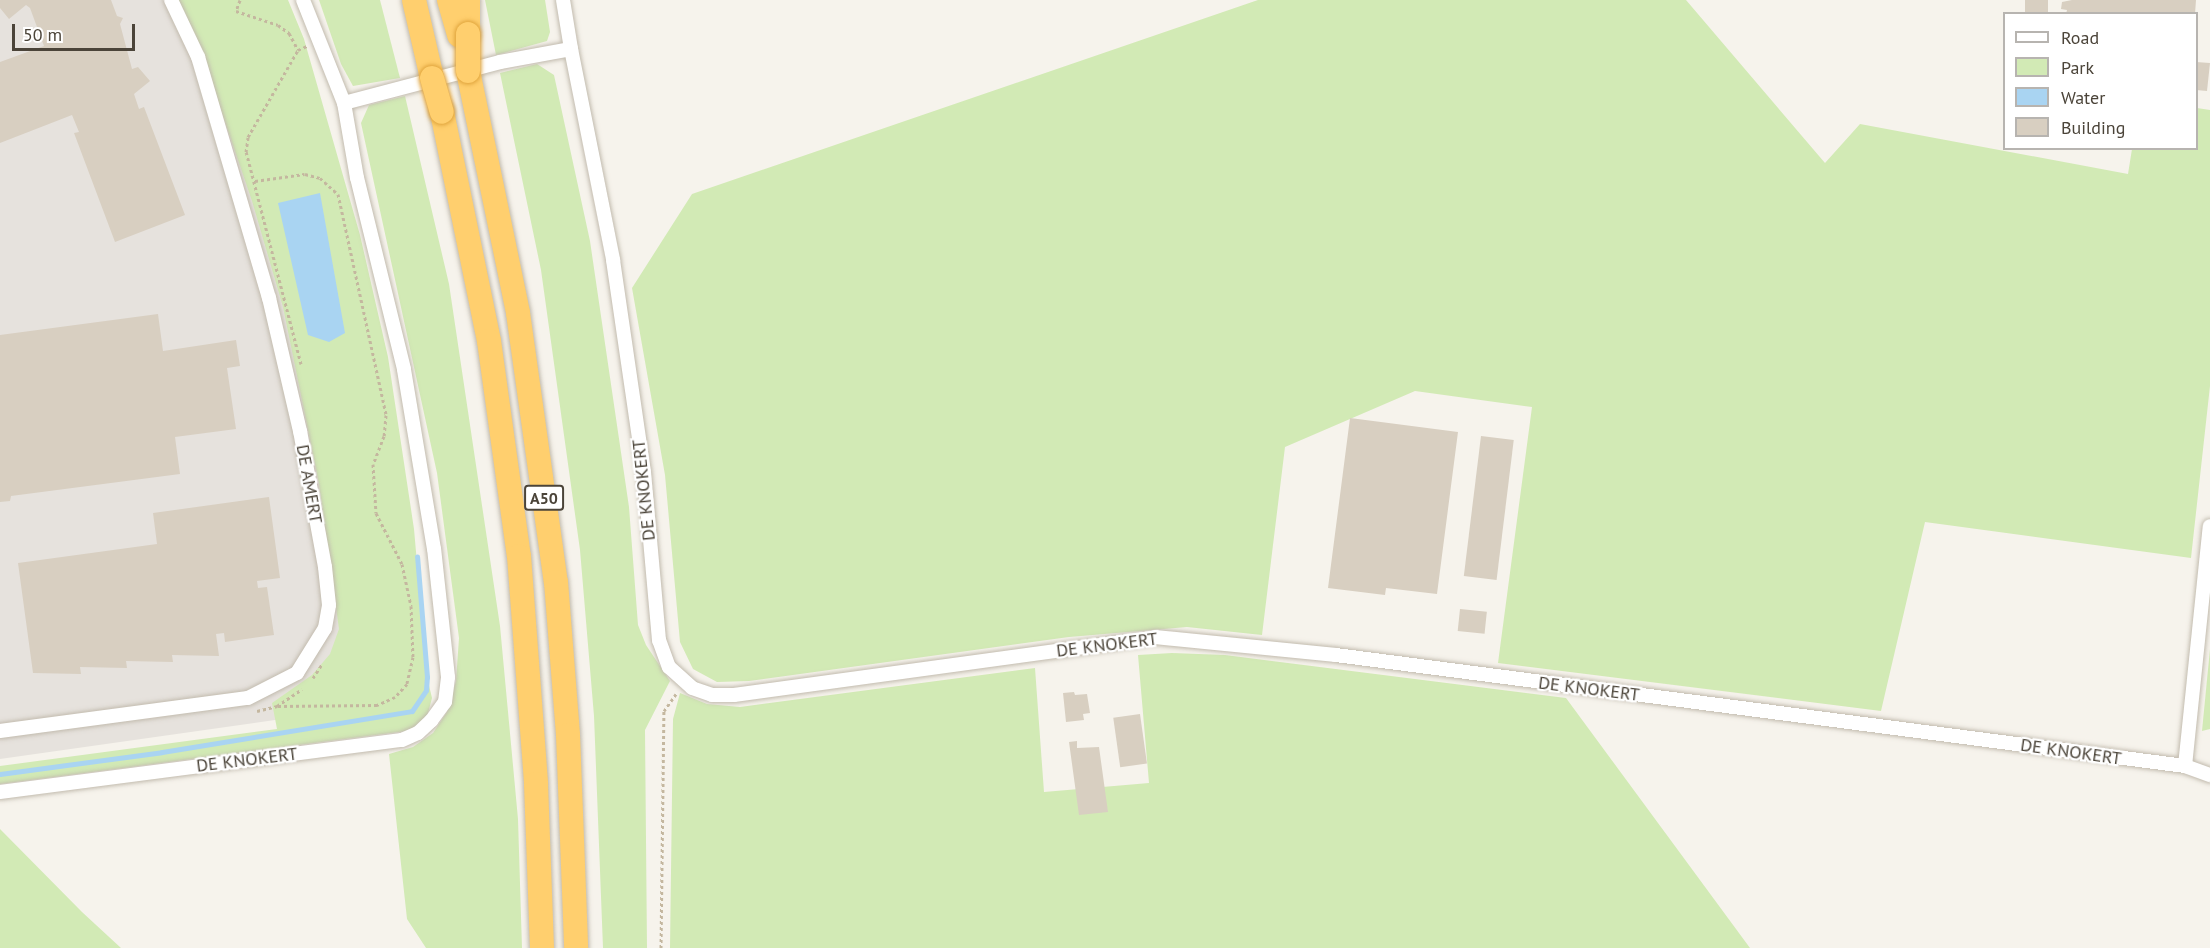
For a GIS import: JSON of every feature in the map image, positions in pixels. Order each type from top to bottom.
[{"type":"highway","name":"A50","points":[[398,0],[431,70]]},
{"type":"highway","name":"A50","points":[[414,0],[442,112],[489,341],[519,556],[538,807],[542,948]]},
{"type":"highway","name":"A50","points":[[449,0],[464,35]]},
{"type":"highway","name":"A50","points":[[468,0],[464,35],[468,71],[518,313],[556,582],[568,735],[576,948]]},
{"type":"street","name":"DE AMERT","points":[[0,731],[248,698],[297,673],[325,628],[329,605],[325,567],[300,431],[269,298],[198,57],[171,0]]},
{"type":"street","name":"DE KNOKERT","points":[[0,792],[402,740],[418,733],[445,702],[448,677],[424,484],[404,369],[357,178],[344,103],[303,0]]},
{"type":"street","name":"DE KNOKERT","points":[[563,0],[614,271],[644,472],[659,640],[669,667],[684,683],[702,692],[734,695],[1155,637],[1336,655],[2185,766],[2210,775]]},
{"type":"street","points":[[344,103],[500,62],[571,49]]},
{"type":"street","points":[[2185,766],[2210,526]]},
{"type":"path","points":[[240,0],[236,11],[278,25],[289,33],[298,50]]},
{"type":"path","points":[[302,367],[246,152],[248,138],[298,50],[320,40]]},
{"type":"path","points":[[247,713],[277,705],[330,708],[376,705],[395,698],[407,684],[413,657],[408,586],[392,540],[376,513],[373,464],[384,436],[386,415],[338,194],[320,178],[305,174],[255,181]]},
{"type":"path","points":[[277,705],[316,675],[326,656]]},
{"type":"path","points":[[661,948],[663,711],[684,683]]},
{"type":"shaded area","points":[[0,0],[187,0],[252,152],[365,563],[351,678],[289,718],[0,759]]},
{"type":"green space","points":[[178,0],[288,0],[304,39],[360,235],[388,357],[414,529],[427,677],[432,698],[427,717],[414,730],[0,784],[0,766],[277,729],[272,703],[312,675],[330,654],[339,629],[319,484],[283,307],[252,201],[197,40]]},
{"type":"green space","points":[[319,0],[380,0],[400,78],[353,86],[341,64]]},
{"type":"green space","points":[[485,0],[545,0],[550,32],[547,41],[496,55]]},
{"type":"green space","points":[[1258,0],[1686,0],[1825,163],[1860,124],[2128,174],[2132,150],[2198,150],[2198,108],[2210,110],[2210,386],[2191,558],[1925,522],[1881,711],[1498,663],[1532,407],[1415,391],[1285,447],[1262,635],[1187,627],[1069,637],[749,681],[717,682],[693,669],[680,642],[665,475],[632,288],[692,194]]},
{"type":"green space","points":[[537,64],[554,75],[590,241],[629,507],[638,625],[646,645],[670,681],[645,730],[647,948],[603,948],[594,716],[580,550],[541,270],[500,73]]},
{"type":"green space","points":[[405,96],[449,284],[500,626],[518,819],[522,948],[426,948],[407,919],[389,754],[413,747],[433,733],[447,712],[456,681],[459,638],[437,473],[361,123],[369,105]]},
{"type":"green space","points":[[2210,649],[2210,729],[2202,731]]},
{"type":"green space","points":[[1172,653],[1225,655],[1566,698],[1750,948],[670,948],[673,719],[680,693],[707,704],[740,707],[1035,668],[1044,792],[1149,783],[1138,655]]},
{"type":"green space","points":[[0,829],[82,912],[121,948],[0,948]]},
{"type":"water","points":[[320,193],[345,333],[329,342],[308,335],[278,203]]},
{"type":"building","points":[[0,0],[111,0],[117,16],[123,18],[120,24],[132,69],[138,67],[150,81],[134,94],[139,109],[144,107],[185,215],[115,242],[74,133],[79,132],[72,115],[0,143],[0,62],[44,46],[30,8],[26,5],[9,19],[0,8]]},
{"type":"building","points":[[2025,0],[2048,0],[2048,12],[2025,12]]},
{"type":"building","points":[[2072,0],[2196,0],[2195,12],[2066,12],[2067,10],[2061,9],[2062,2]]},
{"type":"building","points":[[2198,62],[2210,63],[2207,91],[2198,90]]},
{"type":"building","points":[[158,314],[163,351],[236,340],[240,366],[227,368],[236,429],[175,437],[180,474],[11,496],[10,501],[0,502],[0,335]]},
{"type":"building","points":[[1350,418],[1458,432],[1437,594],[1386,588],[1385,595],[1328,588]]},
{"type":"building","points":[[1481,436],[1514,440],[1497,580],[1464,576]]},
{"type":"building","points":[[269,497],[280,578],[257,581],[258,588],[267,587],[274,635],[225,642],[224,633],[216,634],[219,656],[172,655],[173,662],[126,661],[127,668],[80,667],[81,674],[33,673],[18,563],[157,544],[153,513]]},
{"type":"building","points":[[1460,609],[1487,612],[1485,634],[1458,631]]},
{"type":"building","points":[[1074,692],[1075,695],[1087,694],[1090,713],[1083,714],[1084,720],[1066,722],[1063,693]]},
{"type":"building","points":[[1140,714],[1147,764],[1120,767],[1113,718]]},
{"type":"building","points":[[1077,741],[1077,748],[1099,747],[1108,812],[1079,815],[1069,742]]},
{"type":"waterway","points":[[0,774],[162,752],[412,711],[426,690],[427,677],[417,556]]}]
